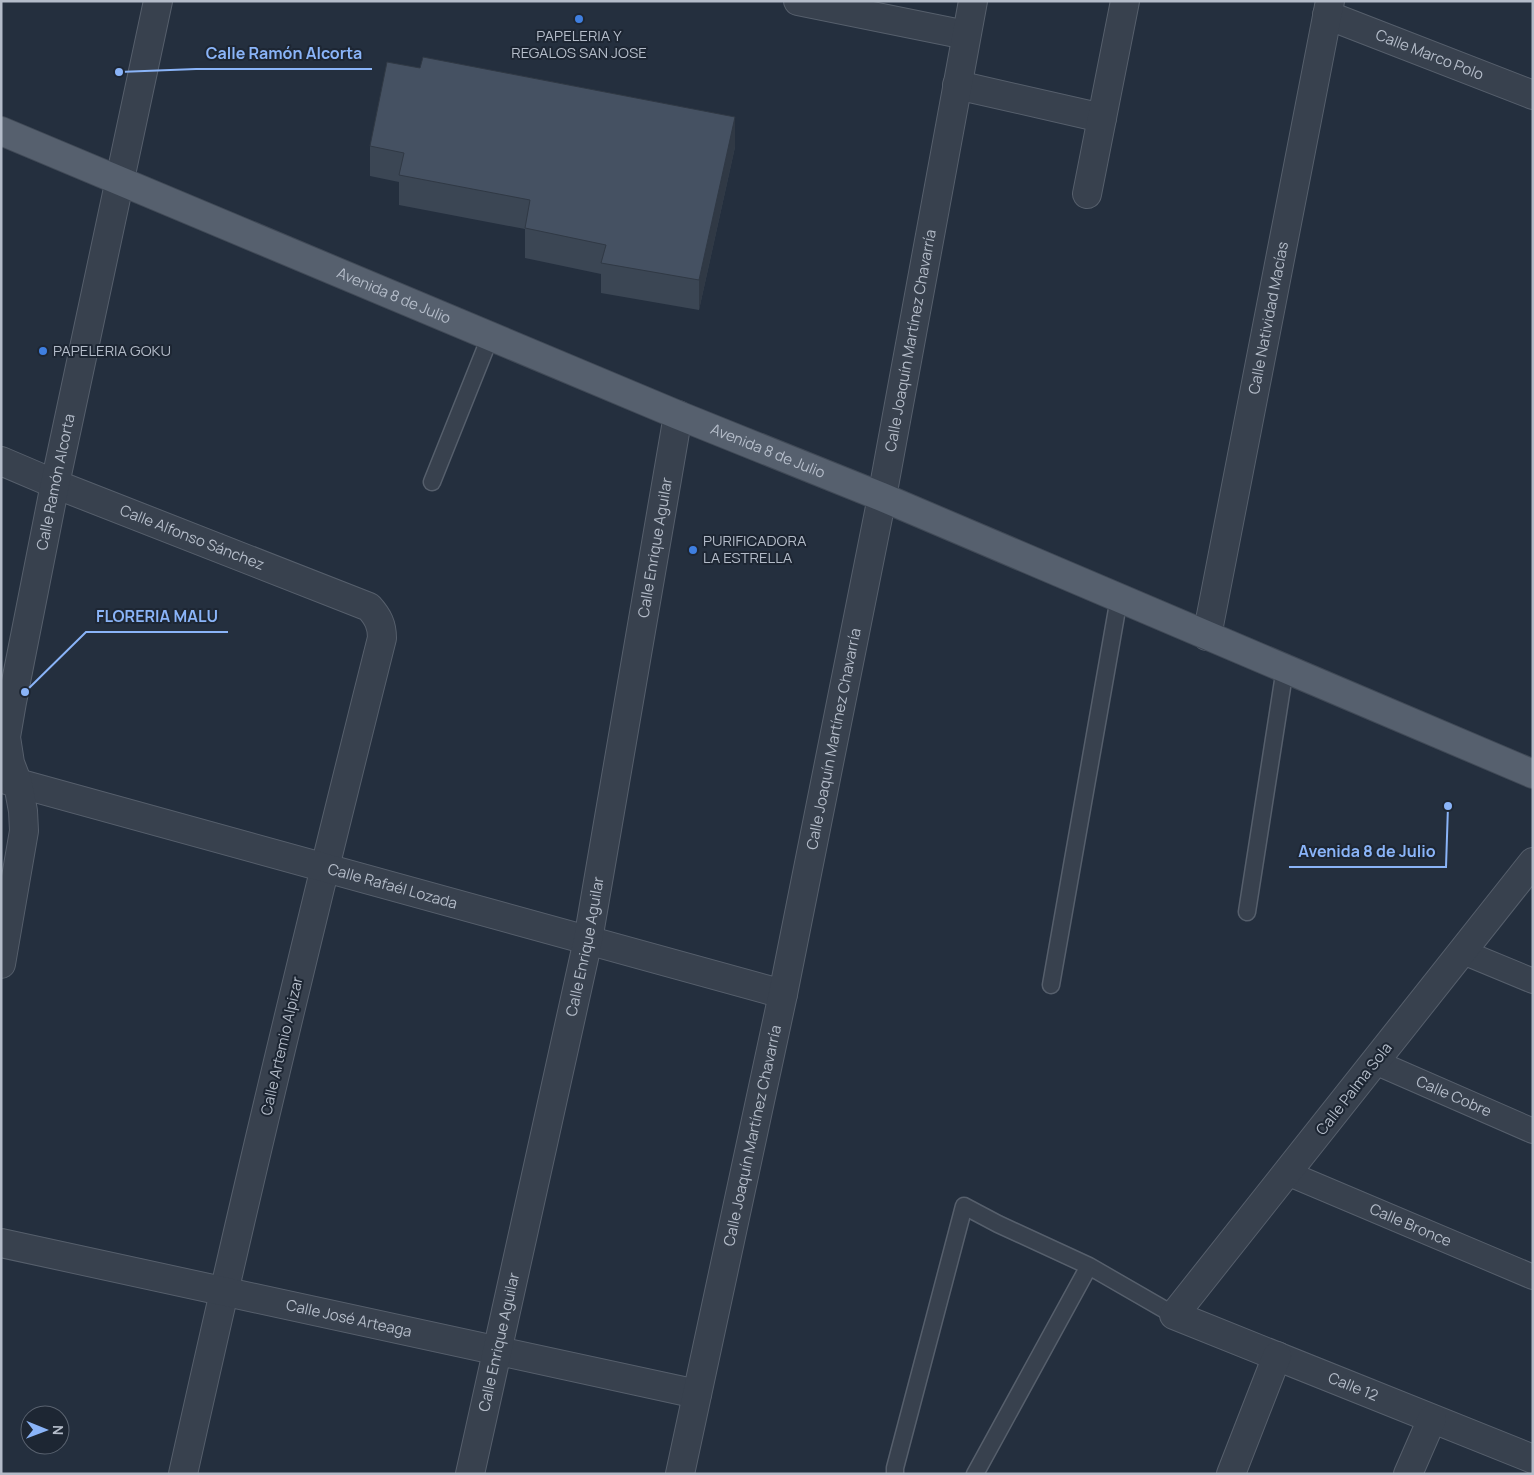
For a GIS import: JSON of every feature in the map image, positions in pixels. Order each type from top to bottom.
[{"type":"main road","name":"Avenida 8 de Julio","points":[[1,131],[678,415],[882,497],[1533,774]]},
{"type":"street","name":"Calle Ramón Alcorta","points":[[1,964],[24,831],[23,810],[10,781],[10,763],[6,737],[6,700],[55,484],[158,1]]},
{"type":"street","points":[[798,1],[966,35]]},
{"type":"street","name":"Calle Joaquín Martínez Chavarría","points":[[680,1474],[783,994],[882,497],[973,1]]},
{"type":"street","points":[[1087,194],[1125,1]]},
{"type":"street","name":"Calle Marco Polo","points":[[1329,8],[1533,95]]},
{"type":"street","name":"Calle Natividad Macías","points":[[1207,636],[1329,8]]},
{"type":"street","points":[[957,85],[1102,118]]},
{"type":"street","name":"Calle Enrique Aguilar","points":[[470,1474],[588,940],[678,415]]},
{"type":"street","name":"Calle Alfonso Sánchez","points":[[1,461],[369,607],[379,620]]},
{"type":"street","name":"Calle Artemio Alpizar","points":[[182,1474],[324,867],[382,638],[379,620]]},
{"type":"street","name":"Calle Rafaél Lozada","points":[[10,781],[783,994]]},
{"type":"street","name":"Calle Palma Sola","points":[[1174,1315],[1533,862]]},
{"type":"street","points":[[1462,952],[1533,981]]},
{"type":"street","name":"Calle Cobre","points":[[1374,1062],[1533,1130]]},
{"type":"street","name":"Calle Bronce","points":[[1287,1173],[1533,1277]]},
{"type":"street","name":"Calle José Arteaga","points":[[1,1243],[697,1394]]},
{"type":"street","name":"Calle 12","points":[[1174,1315],[1533,1460]]},
{"type":"street","points":[[1231,1474],[1277,1356]]},
{"type":"street","points":[[1408,1474],[1432,1419]]},
{"type":"lane","points":[[432,482],[490,336]]},
{"type":"lane","points":[[1051,985],[1119,598]]},
{"type":"lane","points":[[1247,912],[1285,668]]},
{"type":"lane","points":[[895,1474],[964,1206],[998,1224],[1089,1266],[1174,1315]]},
{"type":"lane","points":[[974,1474],[1089,1266]]},
{"type":"building","points":[[423,57],[735,117],[699,280],[601,263],[606,245],[525,228],[530,200],[399,175],[404,153],[370,146],[387,62],[420,68]]},
{"type":"place","name":"PAPELERIA Y REGALOS SAN JOSE","points":[[579,19]]},
{"type":"place","name":"Calle Ramón Alcorta","points":[[119,72]]},
{"type":"place","name":"PAPELERIA GOKU","points":[[43,351]]},
{"type":"place","name":"PURIFICADORA LA ESTRELLA","points":[[693,550]]},
{"type":"place","name":"FLORERIA MALU","points":[[25,692]]},
{"type":"place","name":"Avenida 8 de Julio","points":[[1448,806]]}]
